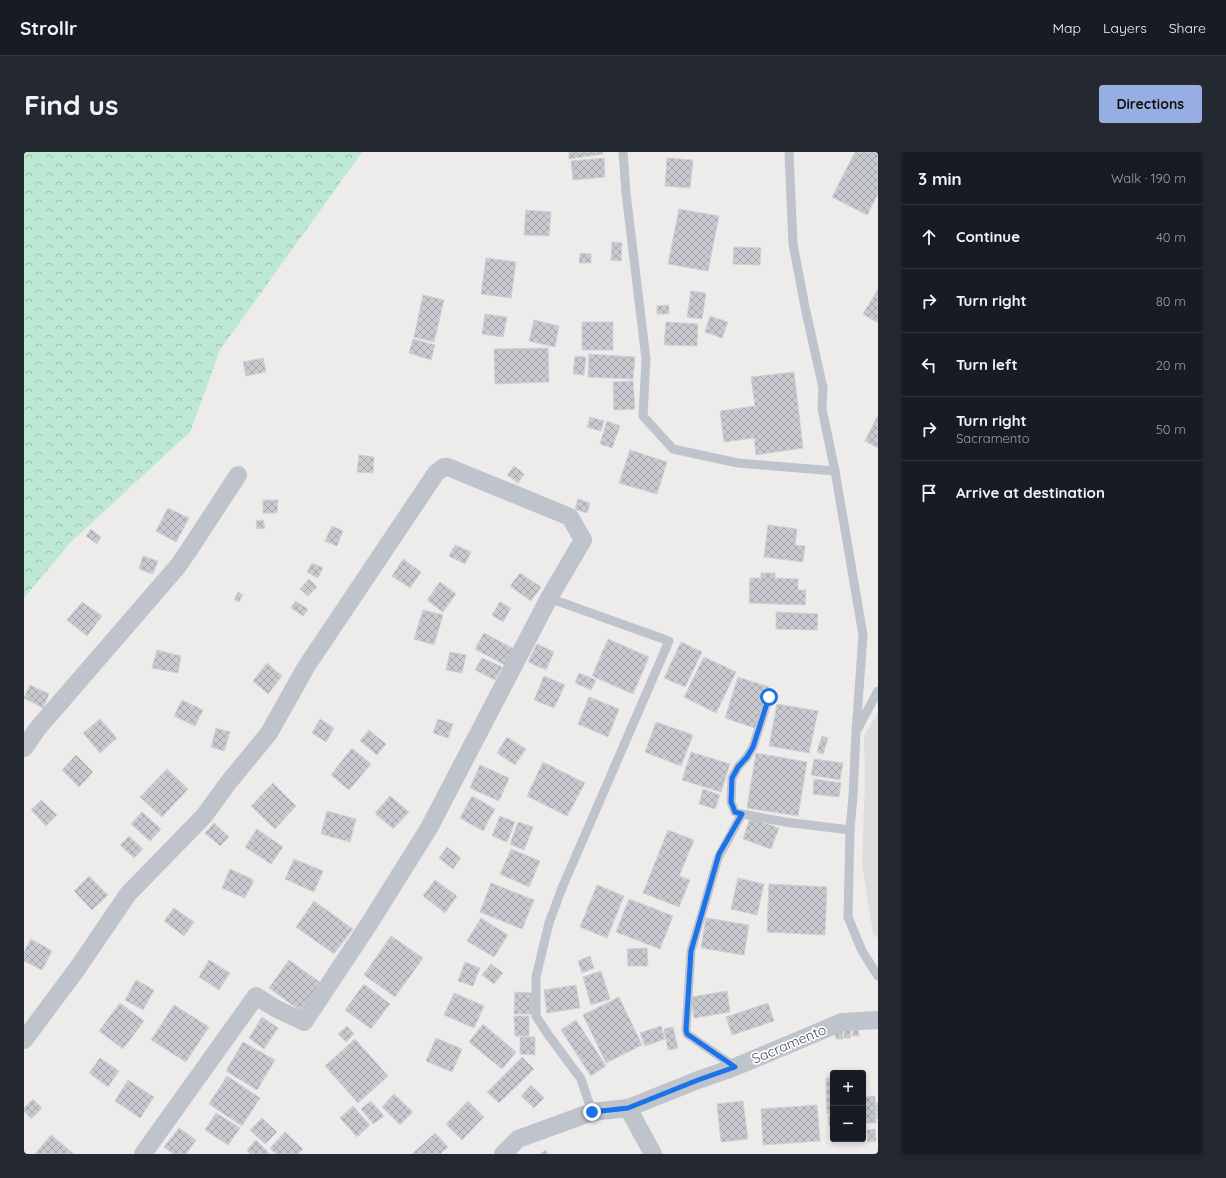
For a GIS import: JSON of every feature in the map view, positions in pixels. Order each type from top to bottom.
[{"type":"street","points":[[24,1040],[77,969],[128,894],[204,816],[228,783],[269,733],[306,668],[436,473],[444,467],[448,467],[570,517],[583,540],[549,598],[429,828],[369,924],[304,1022],[275,1008],[256,996],[143,1154]]},
{"type":"street","points":[[24,748],[38,728],[178,566],[238,475]]},
{"type":"street","name":"Sacramento","points":[[503,1154],[518,1139],[592,1112],[628,1108],[735,1067],[842,1022],[878,1020]]},
{"type":"street","points":[[628,1108],[652,1154]]},
{"type":"lane","points":[[623,152],[626,193],[646,359],[643,416],[673,449],[738,463],[835,472]]},
{"type":"lane","points":[[789,152],[794,244],[805,307],[823,388],[822,409],[835,472],[863,635],[850,830],[848,917],[862,951],[878,976]]},
{"type":"lane","points":[[549,598],[669,641],[562,888],[549,923],[536,977],[536,1016],[581,1079],[592,1112]]},
{"type":"lane","points":[[856,732],[878,691]]},
{"type":"lane","points":[[769,697],[753,747],[738,767],[732,778],[731,802],[735,812],[785,822],[850,830]]},
{"type":"lane","points":[[735,1067],[687,1034],[686,1030],[691,951],[719,854],[742,814]]},
{"type":"shaded area","points":[[878,712],[878,939],[873,933],[862,865],[865,777],[864,736]]},
{"type":"green space","points":[[24,152],[362,152],[220,350],[190,432],[70,543],[24,598]]},
{"type":"building","points":[[569,152],[603,152],[603,154],[569,159]]},
{"type":"building","points":[[855,152],[878,152],[878,194],[867,215],[832,197]]},
{"type":"building","points":[[604,158],[605,177],[573,180],[571,161]]},
{"type":"building","points":[[667,158],[693,160],[690,188],[665,186]]},
{"type":"building","points":[[679,209],[719,216],[708,271],[668,264]]},
{"type":"building","points":[[526,210],[551,212],[549,236],[524,235]]},
{"type":"building","points":[[612,242],[622,243],[621,261],[611,260]]},
{"type":"building","points":[[734,247],[761,248],[760,265],[733,264]]},
{"type":"building","points":[[580,253],[591,254],[591,263],[579,263]]},
{"type":"building","points":[[486,258],[516,262],[511,298],[481,294]]},
{"type":"building","points":[[878,289],[878,323],[863,314]]},
{"type":"building","points":[[691,291],[706,293],[702,319],[687,317]]},
{"type":"building","points":[[423,295],[444,300],[434,342],[414,337]]},
{"type":"building","points":[[669,305],[669,314],[657,314],[657,306]]},
{"type":"building","points":[[485,314],[507,317],[503,337],[482,334]]},
{"type":"building","points":[[710,316],[728,322],[722,338],[705,332]]},
{"type":"building","points":[[534,320],[559,326],[555,347],[529,341]]},
{"type":"building","points":[[582,322],[613,322],[613,350],[582,350]]},
{"type":"building","points":[[666,322],[698,324],[697,346],[664,345]]},
{"type":"building","points":[[413,339],[435,345],[431,360],[409,353]]},
{"type":"building","points":[[548,348],[549,382],[495,384],[494,349]]},
{"type":"building","points":[[589,354],[635,357],[633,379],[588,377]]},
{"type":"building","points":[[575,356],[586,357],[584,375],[573,374]]},
{"type":"building","points":[[263,358],[266,372],[246,376],[243,362]]},
{"type":"building","points":[[794,372],[803,448],[756,455],[754,438],[724,442],[720,411],[755,406],[751,377]]},
{"type":"building","points":[[633,381],[635,409],[614,410],[613,382]]},
{"type":"building","points":[[878,415],[878,448],[865,441]]},
{"type":"building","points":[[590,417],[604,421],[601,431],[587,427]]},
{"type":"building","points":[[607,421],[620,426],[612,448],[600,444]]},
{"type":"building","points":[[630,450],[667,462],[657,494],[619,483]]},
{"type":"building","points":[[359,455],[374,457],[373,473],[357,472]]},
{"type":"building","points":[[514,466],[524,474],[518,483],[507,475]]},
{"type":"building","points":[[578,499],[590,503],[587,513],[575,509]]},
{"type":"building","points":[[263,500],[278,500],[277,513],[263,513]]},
{"type":"building","points":[[168,508],[189,518],[176,542],[156,531]]},
{"type":"building","points":[[263,520],[265,528],[257,529],[256,521]]},
{"type":"building","points":[[768,525],[797,529],[795,545],[805,546],[803,562],[764,557]]},
{"type":"building","points":[[332,526],[343,531],[337,546],[325,541]]},
{"type":"building","points":[[91,529],[101,537],[97,544],[86,536]]},
{"type":"building","points":[[455,545],[471,552],[465,564],[449,556]]},
{"type":"building","points":[[143,556],[158,561],[153,574],[139,569]]},
{"type":"building","points":[[403,559],[421,572],[410,588],[392,576]]},
{"type":"building","points":[[312,563],[323,568],[318,578],[307,572]]},
{"type":"building","points":[[520,573],[541,587],[531,601],[510,586]]},
{"type":"building","points":[[761,573],[775,573],[775,578],[798,579],[798,590],[806,590],[805,605],[749,603],[750,578],[761,578]]},
{"type":"building","points":[[309,579],[317,587],[308,596],[300,589]]},
{"type":"building","points":[[440,582],[456,594],[443,612],[427,600]]},
{"type":"building","points":[[238,592],[243,595],[239,602],[234,600]]},
{"type":"building","points":[[295,601],[308,609],[303,616],[291,608]]},
{"type":"building","points":[[82,602],[102,616],[87,636],[67,620]]},
{"type":"building","points":[[500,602],[511,608],[503,622],[492,615]]},
{"type":"building","points":[[423,610],[443,615],[434,645],[414,639]]},
{"type":"building","points":[[776,612],[818,614],[817,630],[776,629]]},
{"type":"building","points":[[484,633],[514,649],[505,665],[475,649]]},
{"type":"building","points":[[608,639],[649,657],[633,694],[592,676]]},
{"type":"building","points":[[681,642],[702,652],[685,687],[664,678]]},
{"type":"building","points":[[537,644],[554,652],[546,670],[528,662]]},
{"type":"building","points":[[157,650],[181,656],[178,673],[152,668]]},
{"type":"building","points":[[450,652],[466,655],[462,673],[446,670]]},
{"type":"building","points":[[704,657],[736,672],[716,713],[684,697]]},
{"type":"building","points":[[482,658],[502,667],[495,680],[475,670]]},
{"type":"building","points":[[267,663],[282,676],[268,694],[253,681]]},
{"type":"building","points":[[579,673],[596,680],[591,690],[575,683]]},
{"type":"building","points":[[544,676],[565,685],[554,708],[534,700]]},
{"type":"building","points":[[738,677],[769,687],[755,728],[725,718]]},
{"type":"building","points":[[30,685],[49,694],[43,708],[24,698]]},
{"type":"building","points":[[589,697],[619,709],[608,737],[578,724]]},
{"type":"building","points":[[182,700],[203,710],[195,726],[174,716]]},
{"type":"building","points":[[777,704],[818,711],[809,753],[769,746]]},
{"type":"building","points":[[100,719],[117,738],[100,753],[83,733]]},
{"type":"building","points":[[320,719],[334,728],[326,742],[312,733]]},
{"type":"building","points":[[438,719],[453,724],[448,738],[433,733]]},
{"type":"building","points":[[656,722],[693,735],[681,766],[645,752]]},
{"type":"building","points":[[216,728],[230,732],[224,751],[211,747]]},
{"type":"building","points":[[369,730],[386,744],[377,755],[360,741]]},
{"type":"building","points":[[822,736],[828,738],[823,754],[817,752]]},
{"type":"building","points":[[507,737],[526,749],[515,765],[497,753]]},
{"type":"building","points":[[352,748],[371,764],[349,790],[331,775]]},
{"type":"building","points":[[691,752],[730,764],[721,792],[682,780]]},
{"type":"building","points":[[756,753],[807,762],[798,816],[747,808]]},
{"type":"building","points":[[76,755],[93,772],[79,787],[62,770]]},
{"type":"building","points":[[814,759],[843,763],[840,780],[811,775]]},
{"type":"building","points":[[543,762],[585,783],[567,816],[527,796]]},
{"type":"building","points":[[480,765],[509,778],[499,801],[470,788]]},
{"type":"building","points":[[167,769],[188,789],[162,817],[140,797]]},
{"type":"building","points":[[814,779],[841,783],[839,797],[813,794]]},
{"type":"building","points":[[273,783],[296,806],[275,829],[251,806]]},
{"type":"building","points":[[703,789],[720,795],[715,809],[699,804]]},
{"type":"building","points":[[390,796],[409,812],[393,829],[375,813]]},
{"type":"building","points":[[472,796],[495,809],[483,831],[460,818]]},
{"type":"building","points":[[41,800],[57,815],[46,826],[31,810]]},
{"type":"building","points":[[327,811],[356,819],[350,842],[321,834]]},
{"type":"building","points":[[142,812],[161,829],[150,841],[131,824]]},
{"type":"building","points":[[500,816],[515,822],[507,842],[492,836]]},
{"type":"building","points":[[750,818],[779,828],[771,849],[743,839]]},
{"type":"building","points":[[518,822],[533,827],[524,850],[510,844]]},
{"type":"building","points":[[214,823],[229,837],[220,846],[205,833]]},
{"type":"building","points":[[257,829],[283,847],[271,864],[245,847]]},
{"type":"building","points":[[668,830],[694,840],[679,876],[690,880],[679,907],[643,893]]},
{"type":"building","points":[[129,836],[143,849],[134,858],[120,845]]},
{"type":"building","points":[[447,847],[461,858],[453,869],[439,858]]},
{"type":"building","points":[[511,849],[540,861],[529,887],[500,874]]},
{"type":"building","points":[[294,859],[323,871],[314,892],[285,879]]},
{"type":"building","points":[[230,869],[254,880],[245,898],[222,888]]},
{"type":"building","points":[[89,876],[108,895],[92,910],[74,891]]},
{"type":"building","points":[[738,878],[764,884],[757,915],[731,909]]},
{"type":"building","points":[[435,880],[457,896],[445,913],[423,896]]},
{"type":"building","points":[[491,883],[534,900],[522,929],[480,912]]},
{"type":"building","points":[[769,884],[827,887],[825,935],[767,932]]},
{"type":"building","points":[[597,885],[624,896],[607,938],[580,927]]},
{"type":"building","points":[[629,899],[673,916],[660,949],[616,932]]},
{"type":"building","points":[[314,901],[353,929],[334,954],[296,927]]},
{"type":"building","points":[[174,908],[194,922],[184,936],[164,921]]},
{"type":"building","points":[[481,918],[508,935],[494,957],[467,941]]},
{"type":"building","points":[[706,918],[749,925],[744,955],[701,948]]},
{"type":"building","points":[[391,936],[423,958],[395,997],[364,975]]},
{"type":"building","points":[[31,939],[52,951],[42,970],[24,961],[24,952]]},
{"type":"building","points":[[647,948],[648,966],[628,966],[627,949]]},
{"type":"building","points":[[590,956],[594,968],[582,973],[578,961]]},
{"type":"building","points":[[209,960],[230,973],[219,990],[199,977]]},
{"type":"building","points":[[289,960],[321,983],[301,1011],[269,988]]},
{"type":"building","points":[[465,962],[480,968],[473,986],[458,981]]},
{"type":"building","points":[[491,964],[503,973],[494,984],[482,975]]},
{"type":"building","points":[[601,971],[610,999],[591,1005],[583,977]]},
{"type":"building","points":[[136,980],[154,990],[143,1010],[125,1000]]},
{"type":"building","points":[[364,984],[390,1004],[371,1029],[345,1010]]},
{"type":"building","points":[[576,985],[580,1008],[547,1013],[544,990]]},
{"type":"building","points":[[727,991],[730,1012],[694,1018],[691,997]]},
{"type":"building","points":[[515,992],[532,993],[532,1014],[514,1014]]},
{"type":"building","points":[[454,993],[484,1006],[474,1028],[444,1015]]},
{"type":"building","points":[[619,997],[642,1045],[606,1063],[583,1015]]},
{"type":"building","points":[[120,1003],[144,1021],[123,1049],[99,1031]]},
{"type":"building","points":[[768,1003],[774,1021],[732,1035],[726,1017]]},
{"type":"building","points":[[174,1005],[209,1027],[186,1062],[151,1040]]},
{"type":"building","points":[[514,1016],[529,1016],[529,1036],[515,1036]]},
{"type":"building","points":[[262,1017],[278,1028],[264,1049],[249,1038]]},
{"type":"building","points":[[576,1020],[606,1066],[591,1076],[561,1030]]},
{"type":"building","points":[[483,1024],[516,1052],[502,1069],[469,1042]]},
{"type":"building","points":[[347,1026],[354,1034],[346,1042],[338,1034]]},
{"type":"building","points":[[661,1026],[665,1039],[645,1046],[640,1033]]},
{"type":"building","points":[[673,1027],[678,1048],[668,1050],[664,1029]]},
{"type":"building","points":[[844,1029],[850,1029],[851,1038],[844,1038]]},
{"type":"building","points":[[858,1029],[859,1036],[853,1036],[852,1030]]},
{"type":"building","points":[[835,1031],[842,1031],[843,1039],[836,1039]]},
{"type":"building","points":[[520,1037],[535,1037],[535,1055],[520,1054]]},
{"type":"building","points":[[436,1038],[462,1049],[452,1072],[426,1061]]},
{"type":"building","points":[[355,1039],[388,1076],[358,1103],[325,1066]]},
{"type":"building","points":[[243,1042],[275,1060],[257,1090],[226,1071]]},
{"type":"building","points":[[522,1057],[534,1069],[499,1103],[487,1092]]},
{"type":"building","points":[[100,1058],[119,1071],[108,1087],[89,1073]]},
{"type":"building","points":[[227,1076],[260,1098],[242,1126],[209,1104]]},
{"type":"building","points":[[826,1078],[830,1078],[830,1114],[827,1114]]},
{"type":"building","points":[[128,1080],[154,1097],[140,1118],[115,1101]]},
{"type":"building","points":[[531,1085],[544,1098],[534,1108],[521,1096]]},
{"type":"building","points":[[394,1094],[413,1112],[400,1125],[382,1107]]},
{"type":"building","points":[[875,1096],[876,1123],[866,1123],[866,1097]]},
{"type":"building","points":[[33,1099],[42,1108],[31,1119],[24,1111],[24,1108]]},
{"type":"building","points":[[371,1101],[384,1116],[373,1124],[361,1109]]},
{"type":"building","points":[[468,1101],[484,1117],[462,1140],[446,1124]]},
{"type":"building","points":[[743,1101],[748,1139],[721,1142],[717,1104]]},
{"type":"building","points":[[876,1103],[878,1103],[878,1119],[877,1119]]},
{"type":"building","points":[[817,1105],[820,1141],[763,1145],[761,1109]]},
{"type":"building","points":[[353,1106],[370,1125],[357,1137],[340,1118]]},
{"type":"building","points":[[216,1113],[240,1128],[228,1145],[205,1130]]},
{"type":"building","points":[[828,1116],[830,1116],[829,1126]]},
{"type":"building","points":[[262,1118],[277,1132],[265,1144],[250,1130]]},
{"type":"building","points":[[179,1128],[196,1140],[186,1154],[173,1154],[164,1147]]},
{"type":"building","points":[[875,1129],[876,1141],[868,1142],[867,1130]]},
{"type":"building","points":[[285,1132],[303,1149],[298,1154],[276,1154],[270,1148]]},
{"type":"building","points":[[435,1133],[448,1147],[441,1153],[442,1154],[412,1154]]},
{"type":"building","points":[[51,1135],[74,1154],[35,1154]]},
{"type":"building","points":[[256,1140],[270,1154],[250,1154],[247,1150]]},
{"type":"building","points":[[546,1150],[548,1154],[540,1154]]},
{"type":"route","points":[[592,1112],[628,1108],[735,1067],[687,1034],[690,956],[719,854],[742,814],[735,812],[731,802],[732,778],[738,767],[753,747],[769,697]]}]
